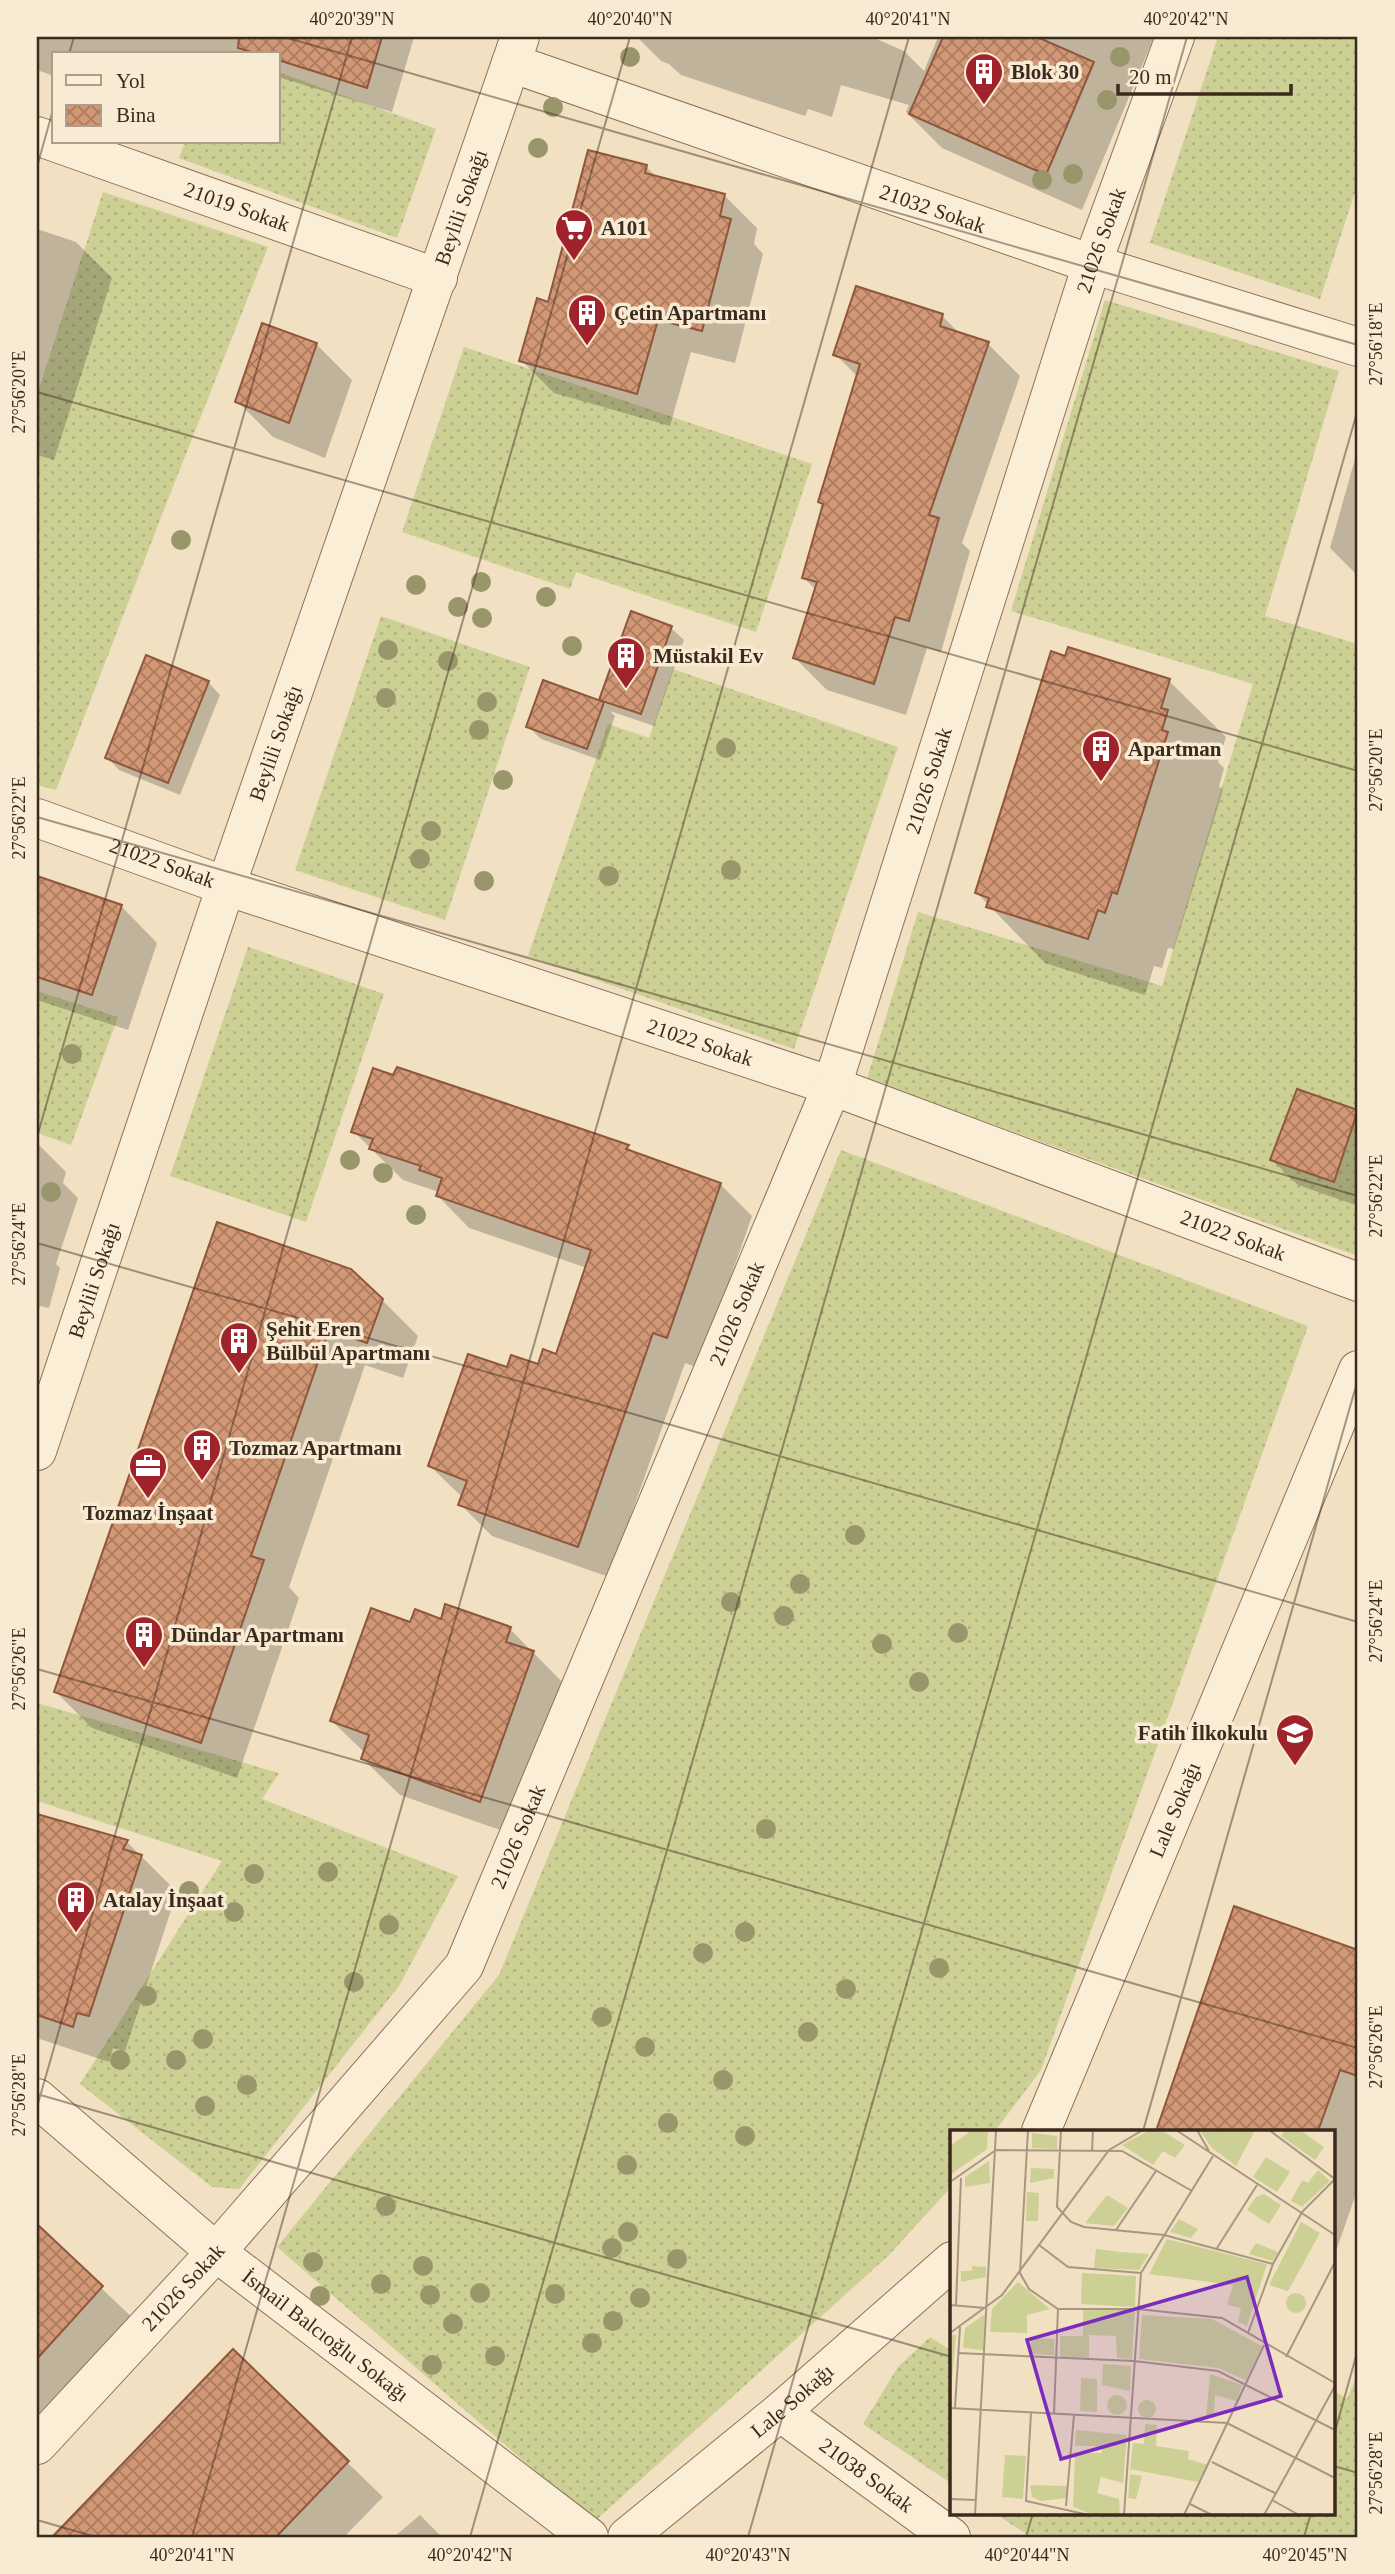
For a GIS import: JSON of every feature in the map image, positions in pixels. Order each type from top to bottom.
[{"type":"street","name":"21026 Sokak","points":[[37,2445],[216,2252],[464,1966],[832,1086],[1091,264],[1175,37]]},
{"type":"street","name":"21032 Sokak","points":[[516,50],[1091,264],[1358,347]]},
{"type":"street","name":"Beylili Sokağı","points":[[37,1451],[226,886],[516,50]]},
{"type":"street","name":"21019 Sokak","points":[[60,144],[438,278]]},
{"type":"street","name":"21022 Sokak","points":[[37,818],[226,886],[832,1086],[1358,1282]]},
{"type":"street","name":"Lale Sokağı","points":[[1041,2130],[1358,1370]]},
{"type":"street","name":"İsmail Balcıoğlu Sokağı","points":[[37,2098],[216,2252],[589,2537]]},
{"type":"street","name":"Lale Sokağı","points":[[627,2537],[780,2412],[950,2263]]},
{"type":"street","name":"21038 Sokak","points":[[780,2412],[951,2537]]},
{"type":"green space","points":[[1218,37],[1358,37],[1358,183],[1320,299],[1150,243]]},
{"type":"green space","points":[[280,73],[436,129],[397,238],[179,158],[184,144],[280,144]]},
{"type":"green space","points":[[103,192],[268,247],[56,790],[37,785],[37,395]]},
{"type":"green space","points":[[1105,300],[1339,371],[1265,616],[1358,644],[1358,1256],[867,1079],[918,912],[1162,986],[1253,684],[1011,611]]},
{"type":"green space","points":[[464,347],[812,464],[756,632],[576,572],[570,589],[402,532]]},
{"type":"green space","points":[[381,616],[530,667],[445,920],[295,870]]},
{"type":"green space","points":[[673,669],[898,747],[794,1049],[528,956],[608,724],[649,738]]},
{"type":"green space","points":[[248,947],[384,994],[306,1222],[170,1176]]},
{"type":"green space","points":[[37,991],[118,1017],[71,1145],[37,1133]]},
{"type":"green space","points":[[841,1150],[1308,1326],[1041,2070],[996,2130],[950,2130],[950,2188],[889,2255],[594,2522],[277,2247],[499,1975]]},
{"type":"green space","points":[[37,1703],[279,1773],[262,1799],[458,1876],[399,1986],[239,2189],[212,2187],[80,2084],[222,1861],[37,1801]]},
{"type":"green space","points":[[930,2337],[950,2350],[950,2483],[863,2424],[898,2367]]},
{"type":"green space","points":[[1358,2373],[1358,2537],[1031,2537],[996,2514],[1336,2514],[1336,2392],[1347,2399]]},
{"type":"building","points":[[239,37],[382,37],[367,88],[280,61],[280,52],[251,52],[238,48]]},
{"type":"building","name":"Blok 30","points":[[943,37],[1037,37],[1094,62],[1046,175],[909,114]]},
{"type":"building","points":[[588,150],[647,165],[645,173],[725,194],[720,216],[731,219],[702,331],[658,320],[637,394],[519,361],[537,298],[548,302]]},
{"type":"building","points":[[856,286],[943,314],[940,326],[989,342],[929,515],[939,518],[909,621],[895,617],[874,684],[793,658],[817,582],[802,578],[823,504],[818,502],[860,364],[833,355]]},
{"type":"building","points":[[262,323],[317,343],[289,423],[235,402]]},
{"type":"building","points":[[631,611],[672,626],[641,714],[599,700]]},
{"type":"building","name":"Apartman","points":[[1068,647],[1170,679],[1161,708],[1168,710],[1162,730],[1168,732],[1117,894],[1112,892],[1105,913],[1098,910],[1088,939],[986,907],[989,898],[975,893],[1051,651],[1065,656]]},
{"type":"building","points":[[146,655],[209,681],[168,783],[105,758]]},
{"type":"building","points":[[543,680],[604,702],[587,749],[526,727]]},
{"type":"building","points":[[37,876],[122,905],[92,995],[37,977]]},
{"type":"building","points":[[397,1067],[629,1145],[626,1149],[721,1183],[667,1338],[653,1333],[578,1547],[458,1505],[467,1481],[428,1466],[468,1354],[507,1367],[511,1355],[538,1364],[543,1349],[556,1354],[591,1250],[436,1196],[442,1178],[419,1170],[421,1166],[369,1149],[373,1139],[351,1132],[373,1068],[393,1075]]},
{"type":"building","points":[[1297,1089],[1358,1110],[1334,1182],[1270,1160]]},
{"type":"building","points":[[217,1222],[351,1269],[383,1299],[367,1343],[329,1330],[251,1556],[264,1560],[201,1743],[54,1692]]},
{"type":"building","points":[[445,1604],[511,1627],[506,1642],[534,1651],[480,1802],[361,1759],[369,1735],[330,1721],[371,1608],[410,1622],[415,1609],[441,1619]]},
{"type":"building","name":"Atalay İnşaat","points":[[37,1814],[128,1840],[123,1849],[142,1855],[89,2016],[77,2013],[73,2027],[37,2015]]},
{"type":"building","points":[[1234,1906],[1358,1950],[1358,2076],[1340,2070],[1318,2130],[1156,2130]]},
{"type":"building","points":[[37,2224],[103,2286],[37,2359]]},
{"type":"building","points":[[233,2349],[349,2461],[276,2537],[52,2537]]},
{"type":"place","name":"Blok 30","points":[[984,106]]},
{"type":"place","name":"A101","points":[[574,262]]},
{"type":"place","name":"Çetin Apartmanı","points":[[587,347]]},
{"type":"place","name":"Müstakil Ev","points":[[626,690]]},
{"type":"place","name":"Apartman","points":[[1101,783]]},
{"type":"place","name":"Şehit Eren Bülbül Apartmanı","points":[[239,1375]]},
{"type":"place","name":"Tozmaz Apartmanı","points":[[202,1482]]},
{"type":"place","name":"Tozmaz İnşaat","points":[[148,1500]]},
{"type":"place","name":"Dündar Apartmanı","points":[[144,1669]]},
{"type":"place","name":"Fatih İlkokulu","points":[[1295,1767]]},
{"type":"place","name":"Atalay İnşaat","points":[[76,1934]]}]
